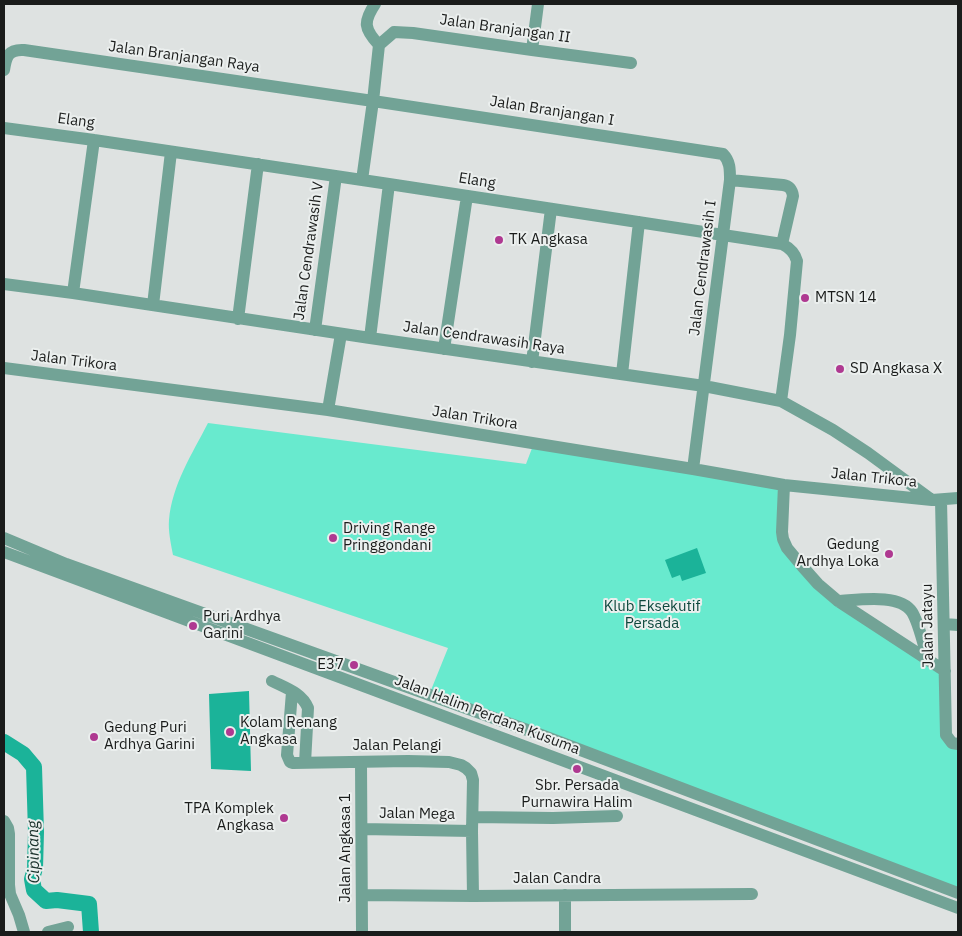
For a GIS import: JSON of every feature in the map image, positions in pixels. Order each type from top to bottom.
[{"type":"street","points":[[362,180],[379,45],[368,32],[366,25],[375,4]]},
{"type":"street","points":[[532,50],[538,4]]},
{"type":"street","name":"Jalan Branjangan II","points":[[379,45],[394,32],[413,33],[631,63]]},
{"type":"street","name":"Jalan Branjangan Raya","points":[[4,70],[5,60],[8,55],[17,50],[373,101]]},
{"type":"street","name":"Jalan Branjangan I","points":[[373,101],[720,153],[725,156]]},
{"type":"street","name":"Elang","points":[[4,128],[258,164],[782,244]]},
{"type":"street","points":[[73,293],[94,140]]},
{"type":"street","points":[[153,305],[171,152]]},
{"type":"street","name":"Jalan Cendrawasih I","points":[[693,469],[730,180],[730,164],[725,156]]},
{"type":"street","points":[[238,319],[258,164]]},
{"type":"street","name":"Jalan Cendrawasih V","points":[[315,330],[336,176]]},
{"type":"street","points":[[730,180],[783,185],[791,189],[793,196],[782,244],[794,253],[797,261],[781,401]]},
{"type":"street","points":[[370,338],[389,184]]},
{"type":"street","points":[[444,349],[467,196]]},
{"type":"street","points":[[532,362],[551,209]]},
{"type":"street","points":[[622,374],[639,222]]},
{"type":"street","name":"Jalan Cendrawasih Raya","points":[[4,284],[704,386],[781,401],[868,452],[936,500]]},
{"type":"street","points":[[328,410],[341,334]]},
{"type":"street","name":"Jalan Trikora","points":[[4,368],[328,410],[784,485],[936,500],[958,498]]},
{"type":"street","points":[[784,485],[783,539],[787,548],[802,566],[818,584],[838,601],[945,671]]},
{"type":"street","name":"Jalan Jatayu","points":[[936,500],[944,624],[946,735],[952,743],[958,744]]},
{"type":"street","name":"Jalan Halim Perdana Kusuma","points":[[4,538],[66,564],[541,735],[958,893]]},
{"type":"street","name":"Jalan Halim Perdana Kusuma","points":[[4,552],[958,908]]},
{"type":"street","points":[[838,601],[882,600],[899,602],[906,606],[916,620],[928,660]]},
{"type":"street","points":[[944,624],[958,625]]},
{"type":"street","points":[[272,681],[292,692],[304,700],[308,708],[305,763],[295,764],[288,759],[292,692]]},
{"type":"street","points":[[289,732],[306,734]]},
{"type":"street","name":"Jalan Pelangi","points":[[305,763],[449,762],[466,768],[474,780],[472,817],[474,896]]},
{"type":"street","name":"Jalan Angkasa 1","points":[[362,763],[362,932]]},
{"type":"street","points":[[472,817],[546,818],[617,816]]},
{"type":"street","points":[[4,821],[9,834],[10,894],[24,932]]},
{"type":"street","name":"Jalan Mega","points":[[362,828],[472,831]]},
{"type":"street","name":"Jalan Candra","points":[[362,894],[474,896],[752,894]]},
{"type":"street","points":[[565,895],[565,932]]},
{"type":"street","points":[[48,932],[68,927]]},
{"type":"green space","name":"Klub Eksekutif Persada","points":[[208,423],[526,464],[534,443],[784,485],[783,539],[818,584],[945,671],[946,735],[958,744],[958,893],[429,695],[448,648],[173,555],[169,524],[174,494],[178,482]]},
{"type":"shaded area","points":[[697,548],[706,573],[682,581],[680,575],[672,578],[665,560]]},
{"type":"shaded area","name":"Kolam Renang Angkasa","points":[[249,691],[251,771],[211,769],[209,694]]},
{"type":"waterway","name":"Cipinang","points":[[4,742],[23,754],[34,767],[36,832],[35,868],[32,879],[34,890],[46,901],[57,900],[89,904],[91,932]]},
{"type":"place","name":"TK Angkasa","points":[[499,240]]},
{"type":"place","name":"MTSN 14","points":[[805,298]]},
{"type":"place","name":"SD Angkasa X","points":[[840,369]]},
{"type":"place","name":"Driving Range Pringgondani","points":[[333,538]]},
{"type":"place","name":"Gedung Ardhya Loka","points":[[889,554]]},
{"type":"place","name":"Puri Ardhya Garini","points":[[193,626]]},
{"type":"place","name":"E37","points":[[354,665]]},
{"type":"place","name":"Kolam Renang Angkasa","points":[[230,732]]},
{"type":"place","name":"Gedung Puri Ardhya Garini","points":[[94,737]]},
{"type":"place","name":"Sbr. Persada Purnawira Halim","points":[[577,769]]},
{"type":"place","name":"TPA Komplek Angkasa","points":[[284,818]]}]
